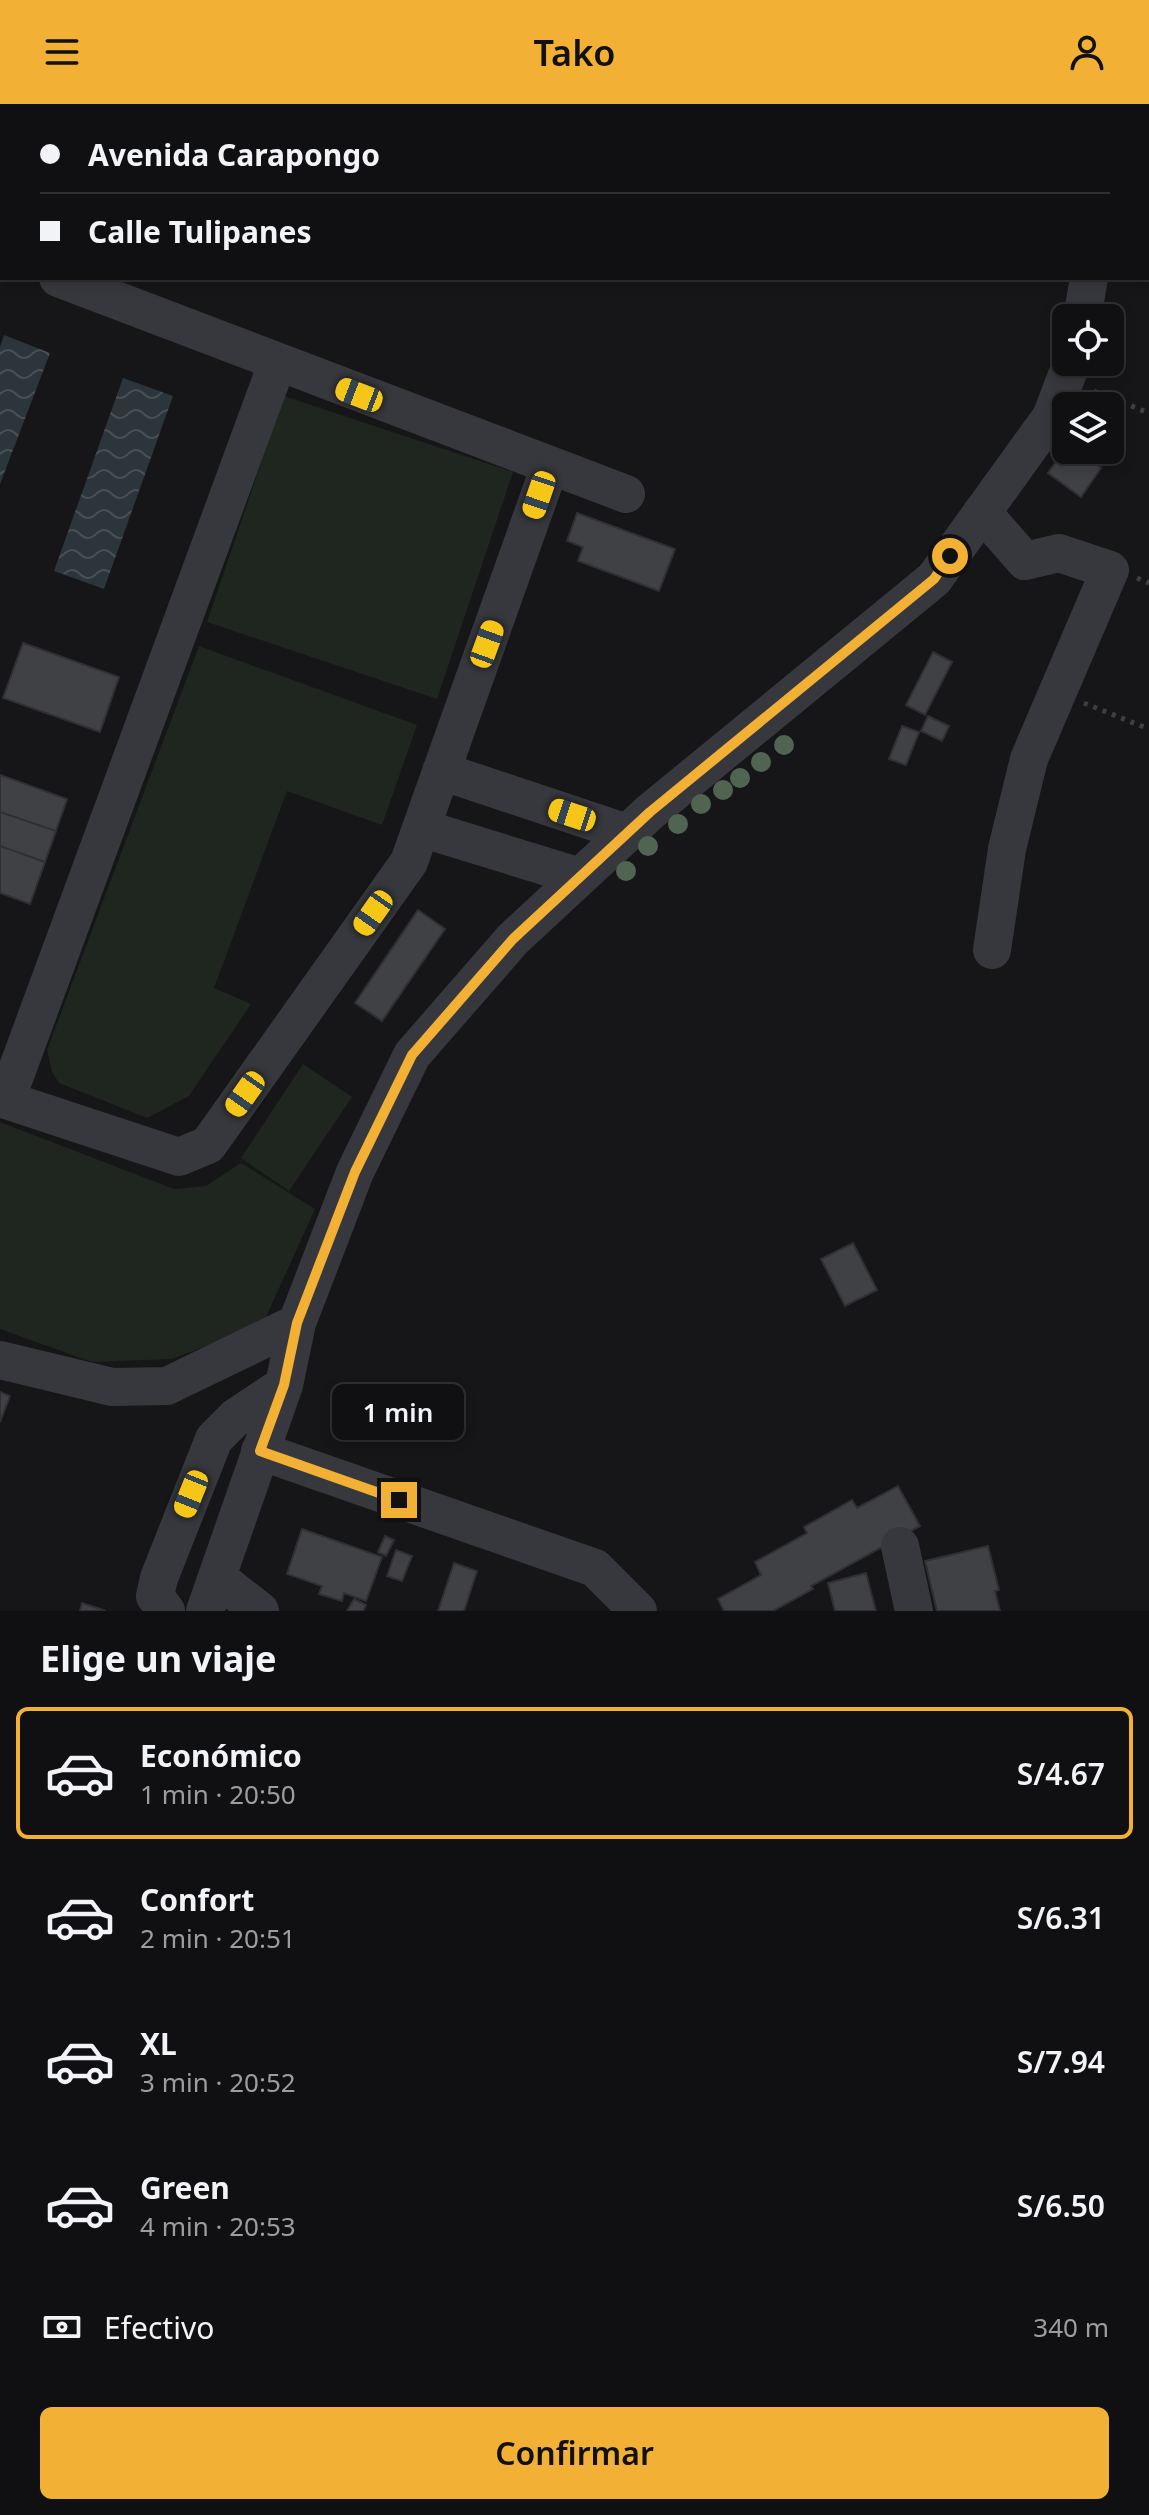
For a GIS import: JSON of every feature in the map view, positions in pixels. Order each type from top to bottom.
[{"type":"street","points":[[63,280],[277,364],[626,494]]},
{"type":"street","points":[[1084,304],[1089,280]]},
{"type":"street","points":[[277,364],[3,1099],[179,1157],[208,1145],[409,862],[550,466]]},
{"type":"street","points":[[260,1611],[211,1595],[284,1385],[297,1323],[355,1172],[412,1055],[513,939],[627,833],[934,579],[1078,376]]},
{"type":"street","points":[[982,512],[1025,561],[1059,553],[1110,570],[1029,759],[1007,849],[992,950]]},
{"type":"street","points":[[441,771],[627,833]]},
{"type":"street","points":[[421,828],[580,877]]},
{"type":"street","points":[[0,1360],[112,1387],[167,1386],[297,1323]]},
{"type":"street","points":[[166,1611],[155,1596],[159,1578],[214,1439],[236,1417],[284,1385]]},
{"type":"street","points":[[260,1451],[595,1568],[638,1611]]},
{"type":"street","points":[[900,1546],[914,1611]]},
{"type":"path","points":[[1081,376],[1149,413]]},
{"type":"path","points":[[1080,701],[1149,729]]},
{"type":"shaded area","points":[[284,396],[513,472],[437,699],[207,622]]},
{"type":"shaded area","points":[[199,646],[417,725],[382,825],[287,791],[214,988],[251,1004],[189,1096],[147,1118],[59,1083],[52,1072],[47,1050]]},
{"type":"shaded area","points":[[303,1064],[352,1097],[289,1191],[241,1158]]},
{"type":"shaded area","points":[[0,1122],[174,1189],[206,1186],[241,1163],[315,1209],[266,1317],[232,1336],[172,1359],[92,1362],[0,1329]]},
{"type":"water","points":[[4,335],[50,353],[0,484],[0,347]]},
{"type":"water","points":[[123,378],[173,396],[104,589],[54,571]]},
{"type":"building","points":[[1054,464],[1096,464],[1101,468],[1081,497],[1048,473]]},
{"type":"building","points":[[577,513],[675,549],[659,591],[578,561],[583,547],[567,541]]},
{"type":"building","points":[[23,643],[119,677],[100,732],[3,698]]},
{"type":"building","points":[[933,652],[952,662],[925,715],[906,705]]},
{"type":"building","points":[[928,716],[949,726],[942,741],[921,731]]},
{"type":"building","points":[[902,726],[919,732],[906,765],[889,759]]},
{"type":"building","points":[[0,775],[67,799],[56,831],[0,812]]},
{"type":"building","points":[[0,812],[56,831],[45,862],[0,846]]},
{"type":"building","points":[[0,846],[45,862],[30,904],[0,893]]},
{"type":"building","points":[[418,910],[445,929],[382,1021],[355,1003]]},
{"type":"building","points":[[853,1243],[877,1290],[845,1306],[821,1259]]},
{"type":"building","points":[[0,1392],[10,1396],[0,1422]]},
{"type":"building","points":[[898,1486],[920,1526],[811,1586],[813,1589],[773,1611],[724,1611],[718,1599],[761,1575],[755,1562],[807,1533],[804,1527],[852,1500],[857,1508]]},
{"type":"building","points":[[302,1529],[382,1557],[366,1601],[344,1593],[342,1601],[319,1594],[322,1586],[287,1574]]},
{"type":"building","points":[[385,1536],[394,1540],[386,1556],[378,1552]]},
{"type":"building","points":[[988,1546],[999,1590],[995,1591],[1000,1611],[937,1611],[925,1561]]},
{"type":"building","points":[[396,1550],[412,1556],[402,1581],[387,1576]]},
{"type":"building","points":[[454,1563],[477,1571],[464,1611],[438,1611]]},
{"type":"building","points":[[866,1573],[876,1611],[835,1611],[828,1583]]},
{"type":"building","points":[[354,1599],[366,1605],[363,1611],[347,1611]]},
{"type":"building","points":[[82,1603],[106,1611],[80,1611]]},
{"type":"route","points":[[399,1500],[260,1451],[284,1385],[297,1323],[355,1172],[412,1055],[513,939],[650,812],[934,579],[950,556]]}]
